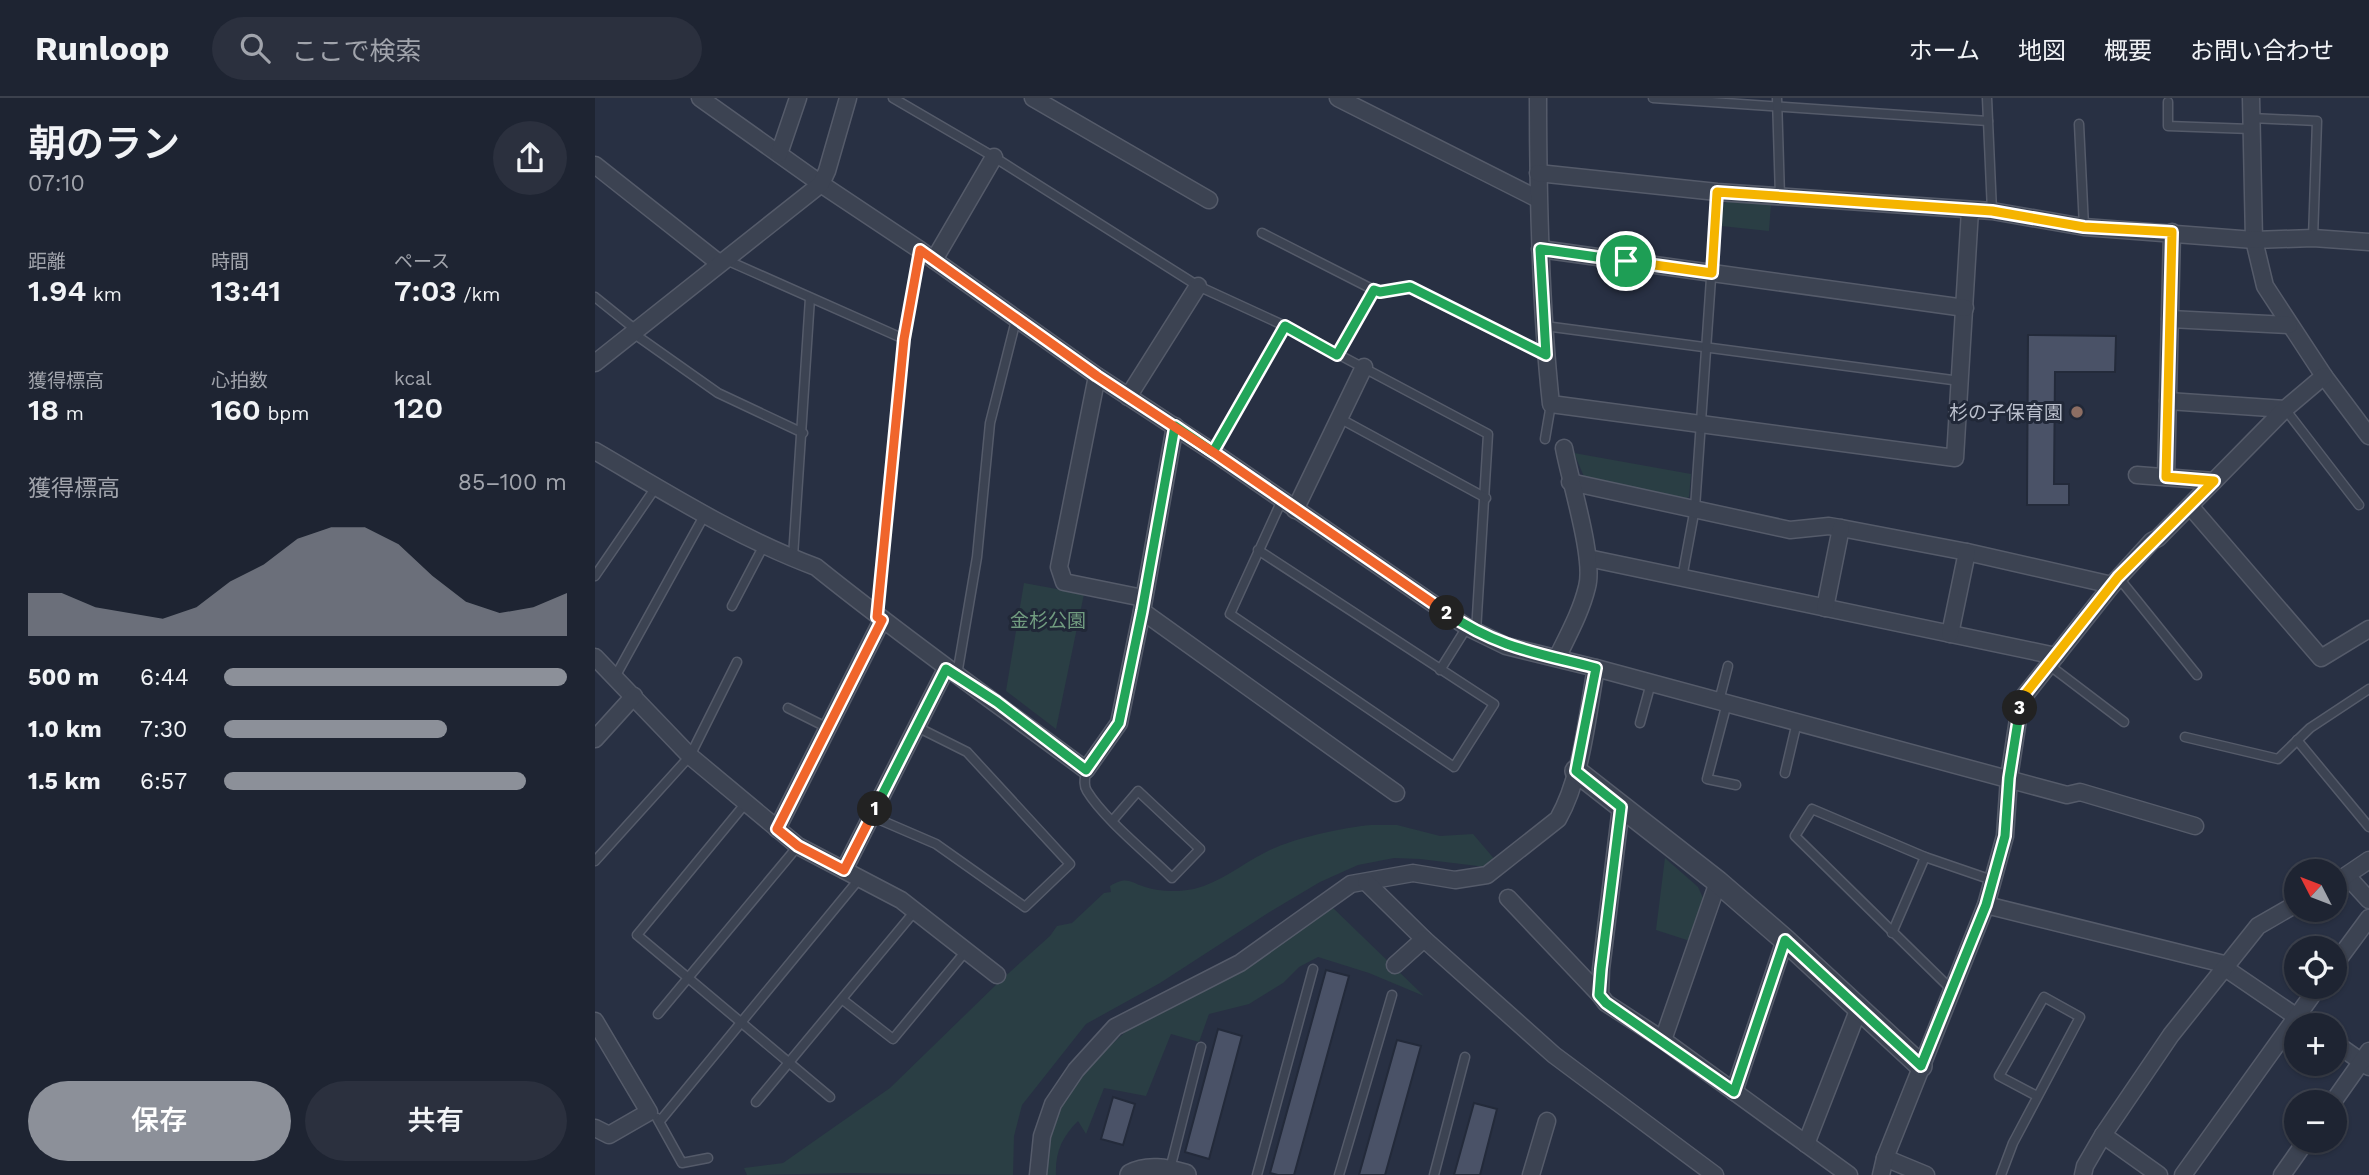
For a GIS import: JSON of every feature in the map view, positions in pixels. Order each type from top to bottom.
[{"type":"street","points":[[700,98],[1097,376],[1175,426],[1471,629],[1506,646],[1797,721],[2067,795],[2080,792],[2195,826]]},
{"type":"street","points":[[779,154],[798,98]]},
{"type":"street","points":[[595,363],[821,184],[848,98]]},
{"type":"street","points":[[1033,98],[1209,200]]},
{"type":"street","points":[[1338,98],[1538,199]]},
{"type":"street","points":[[1538,98],[1540,249],[1551,404],[1955,458],[1970,210]]},
{"type":"street","points":[[2251,98],[2254,240],[2265,286],[2324,376],[2369,436]]},
{"type":"street","points":[[934,260],[994,157]]},
{"type":"street","points":[[595,165],[722,261]]},
{"type":"street","points":[[1538,173],[1717,192],[1992,211],[2084,227],[2254,240],[2313,238],[2369,242]]},
{"type":"street","points":[[2166,477],[2172,232]]},
{"type":"street","points":[[1540,249],[1965,308]]},
{"type":"street","points":[[1128,397],[1198,286]]},
{"type":"street","points":[[2170,319],[2289,325]]},
{"type":"street","points":[[1288,505],[1339,418],[1364,367]]},
{"type":"street","points":[[1097,376],[1059,567],[1064,582],[1143,604],[1396,793]]},
{"type":"street","points":[[1881,1175],[1885,1158],[1986,905],[2005,836],[2009,778],[2021,699],[2115,581],[2285,409],[2324,376]]},
{"type":"street","points":[[2168,401],[2285,409]]},
{"type":"street","points":[[595,451],[704,516],[793,559],[817,567],[951,672],[1086,770],[1119,723],[1175,426]]},
{"type":"street","points":[[1557,658],[1588,585],[1588,558],[1564,448]]},
{"type":"street","points":[[2137,475],[2214,481]]},
{"type":"street","points":[[1570,482],[1790,530],[1829,526],[2115,581]]},
{"type":"street","points":[[2190,506],[2321,658],[2369,629]]},
{"type":"street","points":[[1825,608],[1841,528]]},
{"type":"street","points":[[1950,634],[1967,552]]},
{"type":"street","points":[[1588,558],[1950,634],[2052,661]]},
{"type":"street","points":[[777,829],[880,618]]},
{"type":"street","points":[[595,657],[690,757],[798,846],[901,900],[997,975]]},
{"type":"street","points":[[1038,1175],[1042,1136],[1053,1104],[1076,1070],[1115,1027],[1240,963],[1351,884],[1413,873],[1455,880],[1487,875],[1558,819],[1576,771],[1596,668]]},
{"type":"street","points":[[844,870],[917,727],[951,672]]},
{"type":"street","points":[[595,739],[634,696]]},
{"type":"street","points":[[1576,771],[1718,882],[1921,1066]]},
{"type":"street","points":[[1599,995],[1621,807]]},
{"type":"street","points":[[2347,875],[2369,860]]},
{"type":"street","points":[[1367,882],[1424,939],[1554,1055],[1715,1175]]},
{"type":"street","points":[[1663,1040],[1718,882]]},
{"type":"street","points":[[2347,884],[2369,900]]},
{"type":"street","points":[[1508,898],[1606,1003],[1663,1040],[1849,1175]]},
{"type":"street","points":[[1986,905],[2227,966],[2292,1013]]},
{"type":"street","points":[[2083,1175],[2085,1166],[2103,1135],[2171,1035],[2258,926],[2284,911]]},
{"type":"street","points":[[2347,948],[2369,918]]},
{"type":"street","points":[[1395,965],[1424,939]]},
{"type":"street","points":[[1734,1092],[1785,940]]},
{"type":"street","points":[[2298,1013],[2309,999]]},
{"type":"street","points":[[1806,1144],[1859,1008]]},
{"type":"street","points":[[595,1021],[654,1117],[609,1135],[595,1128]]},
{"type":"street","points":[[2183,1175],[2284,1033]]},
{"type":"street","points":[[2343,1090],[2367,1060],[2347,1049]]},
{"type":"street","points":[[1531,1175],[1547,1121]]},
{"type":"street","points":[[2103,1135],[2159,1175]]},
{"type":"street","points":[[2282,1175],[2298,1153]]},
{"type":"street","points":[[1885,1158],[1926,1175]]},
{"type":"street","points":[[1131,1175],[1139,1170],[1174,1173]]},
{"type":"lane","points":[[893,98],[994,157],[1198,286],[1285,326],[1488,434],[1486,498],[1471,629],[1440,670]]},
{"type":"lane","points":[[1653,98],[1777,102],[1988,121]]},
{"type":"lane","points":[[1987,98],[1992,211]]},
{"type":"lane","points":[[1777,102],[1780,197]]},
{"type":"lane","points":[[2168,102],[2168,126],[2317,121],[2313,238]]},
{"type":"lane","points":[[2079,124],[2084,227]]},
{"type":"lane","points":[[1682,578],[1695,508],[1717,192]]},
{"type":"lane","points":[[1262,233],[1374,290],[1380,292],[1410,287],[1546,355]]},
{"type":"lane","points":[[880,618],[904,339],[920,250]]},
{"type":"lane","points":[[722,261],[904,339]]},
{"type":"lane","points":[[1337,355],[1374,290]]},
{"type":"lane","points":[[595,297],[635,332],[718,393],[803,433]]},
{"type":"lane","points":[[793,559],[810,299]]},
{"type":"lane","points":[[951,672],[977,557],[990,424],[1017,318]]},
{"type":"lane","points":[[1213,452],[1285,326]]},
{"type":"lane","points":[[1545,326],[1960,381]]},
{"type":"lane","points":[[1545,439],[1551,404]]},
{"type":"lane","points":[[2285,409],[2359,505]]},
{"type":"lane","points":[[1339,418],[1486,498]]},
{"type":"lane","points":[[595,576],[656,487]]},
{"type":"lane","points":[[1258,550],[1494,704],[1454,767],[1230,614],[1258,550],[1288,505]]},
{"type":"lane","points":[[615,677],[704,516]]},
{"type":"lane","points":[[732,606],[764,545]]},
{"type":"lane","points":[[2115,581],[2197,675]]},
{"type":"lane","points":[[2052,661],[2124,722]]},
{"type":"lane","points":[[595,861],[690,757],[737,662]]},
{"type":"lane","points":[[1728,666],[1707,779],[1736,785]]},
{"type":"lane","points":[[1640,723],[1651,683]]},
{"type":"lane","points":[[2185,737],[2278,759],[2310,728],[2369,689]]},
{"type":"lane","points":[[788,708],[828,728]]},
{"type":"lane","points":[[1784,773],[1797,721]]},
{"type":"lane","points":[[871,816],[936,844],[1024,907],[1070,864],[967,752],[917,727]]},
{"type":"lane","points":[[2297,740],[2369,827]]},
{"type":"lane","points":[[1086,770],[1084,784],[1087,791],[1113,820],[1172,878],[1200,849],[1138,791],[1113,820]]},
{"type":"lane","points":[[745,803],[637,935],[830,1097]]},
{"type":"lane","points":[[1951,989],[1795,836],[1812,809],[1926,858],[1992,880]]},
{"type":"lane","points":[[658,1014],[798,846]]},
{"type":"lane","points":[[1892,933],[1926,858]]},
{"type":"lane","points":[[708,1157],[682,1163],[654,1117],[740,1022],[860,878]]},
{"type":"lane","points":[[756,1102],[915,911]]},
{"type":"lane","points":[[843,1000],[893,1039],[966,951]]},
{"type":"lane","points":[[1257,1175],[1313,969]]},
{"type":"lane","points":[[1339,1175],[1392,995]]},
{"type":"lane","points":[[2001,1175],[2013,1143],[2080,1017],[2044,997],[1999,1076],[2037,1096]]},
{"type":"lane","points":[[1174,1173],[1201,1047]]},
{"type":"lane","points":[[1434,1175],[1465,1057]]},
{"type":"green space","points":[[1729,199],[1771,203],[1769,231],[1721,226],[1723,205]]},
{"type":"green space","points":[[1574,453],[1691,474],[1689,497],[1681,501],[1585,479]]},
{"type":"green space","name":"金杉公園","points":[[1024,583],[1084,594],[1056,729],[1006,691]]},
{"type":"green space","points":[[1371,825],[1397,825],[1440,836],[1473,834],[1496,861],[1486,867],[1394,858],[1358,865],[1320,882],[1160,983],[1086,1024],[1022,1105],[1014,1136],[1013,1175],[747,1175],[744,1168],[783,1163],[890,1088],[1050,936],[1057,926],[1072,923],[1104,893],[1111,892],[1110,886],[1124,881],[1163,891],[1194,889],[1290,842],[1332,831]]},
{"type":"green space","points":[[1665,858],[1698,887],[1704,900],[1690,941],[1656,930]]},
{"type":"green space","points":[[1332,907],[1424,996],[1369,973],[1318,957],[1299,967],[1283,983],[1249,1004],[1209,1014],[1199,1042],[1171,1034],[1146,1096],[1104,1088],[1086,1134],[1078,1121],[1061,1145],[1056,1175],[1045,1175],[1045,1157],[1052,1119],[1081,1072],[1132,1026],[1244,971]]},
{"type":"building","points":[[2028,335],[2116,336],[2115,372],[2055,372],[2054,484],[2069,484],[2069,505],[2027,505]]},
{"type":"building","points":[[1326,970],[1349,976],[1294,1175],[1270,1173]]},
{"type":"building","points":[[1218,1029],[1242,1036],[1209,1159],[1185,1152]]},
{"type":"building","points":[[1397,1040],[1421,1046],[1385,1175],[1359,1175]]},
{"type":"building","points":[[1113,1097],[1135,1104],[1123,1145],[1101,1139]]},
{"type":"building","points":[[1474,1103],[1497,1109],[1480,1175],[1454,1175]]},
{"type":"place","name":"杉の子保育園","points":[[2077,412]]},
{"type":"route","points":[[1626,261],[1540,249],[1546,355],[1410,287],[1380,292],[1374,290],[1337,355],[1285,326],[1213,452],[1175,426],[1119,723],[1086,770],[997,702],[946,669],[844,870],[798,846],[777,829],[882,620],[877,617],[904,339],[920,250],[1097,376],[1175,426],[1467,627],[1506,646],[1596,668],[1576,771],[1621,807],[1599,995],[1606,1003],[1663,1040],[1734,1092],[1785,940],[1921,1066],[1986,905],[2005,836],[2009,778],[2021,699],[2118,577],[2214,481],[2166,477],[2172,232],[2084,227],[1992,211],[1717,192],[1712,273],[1626,261]]}]
